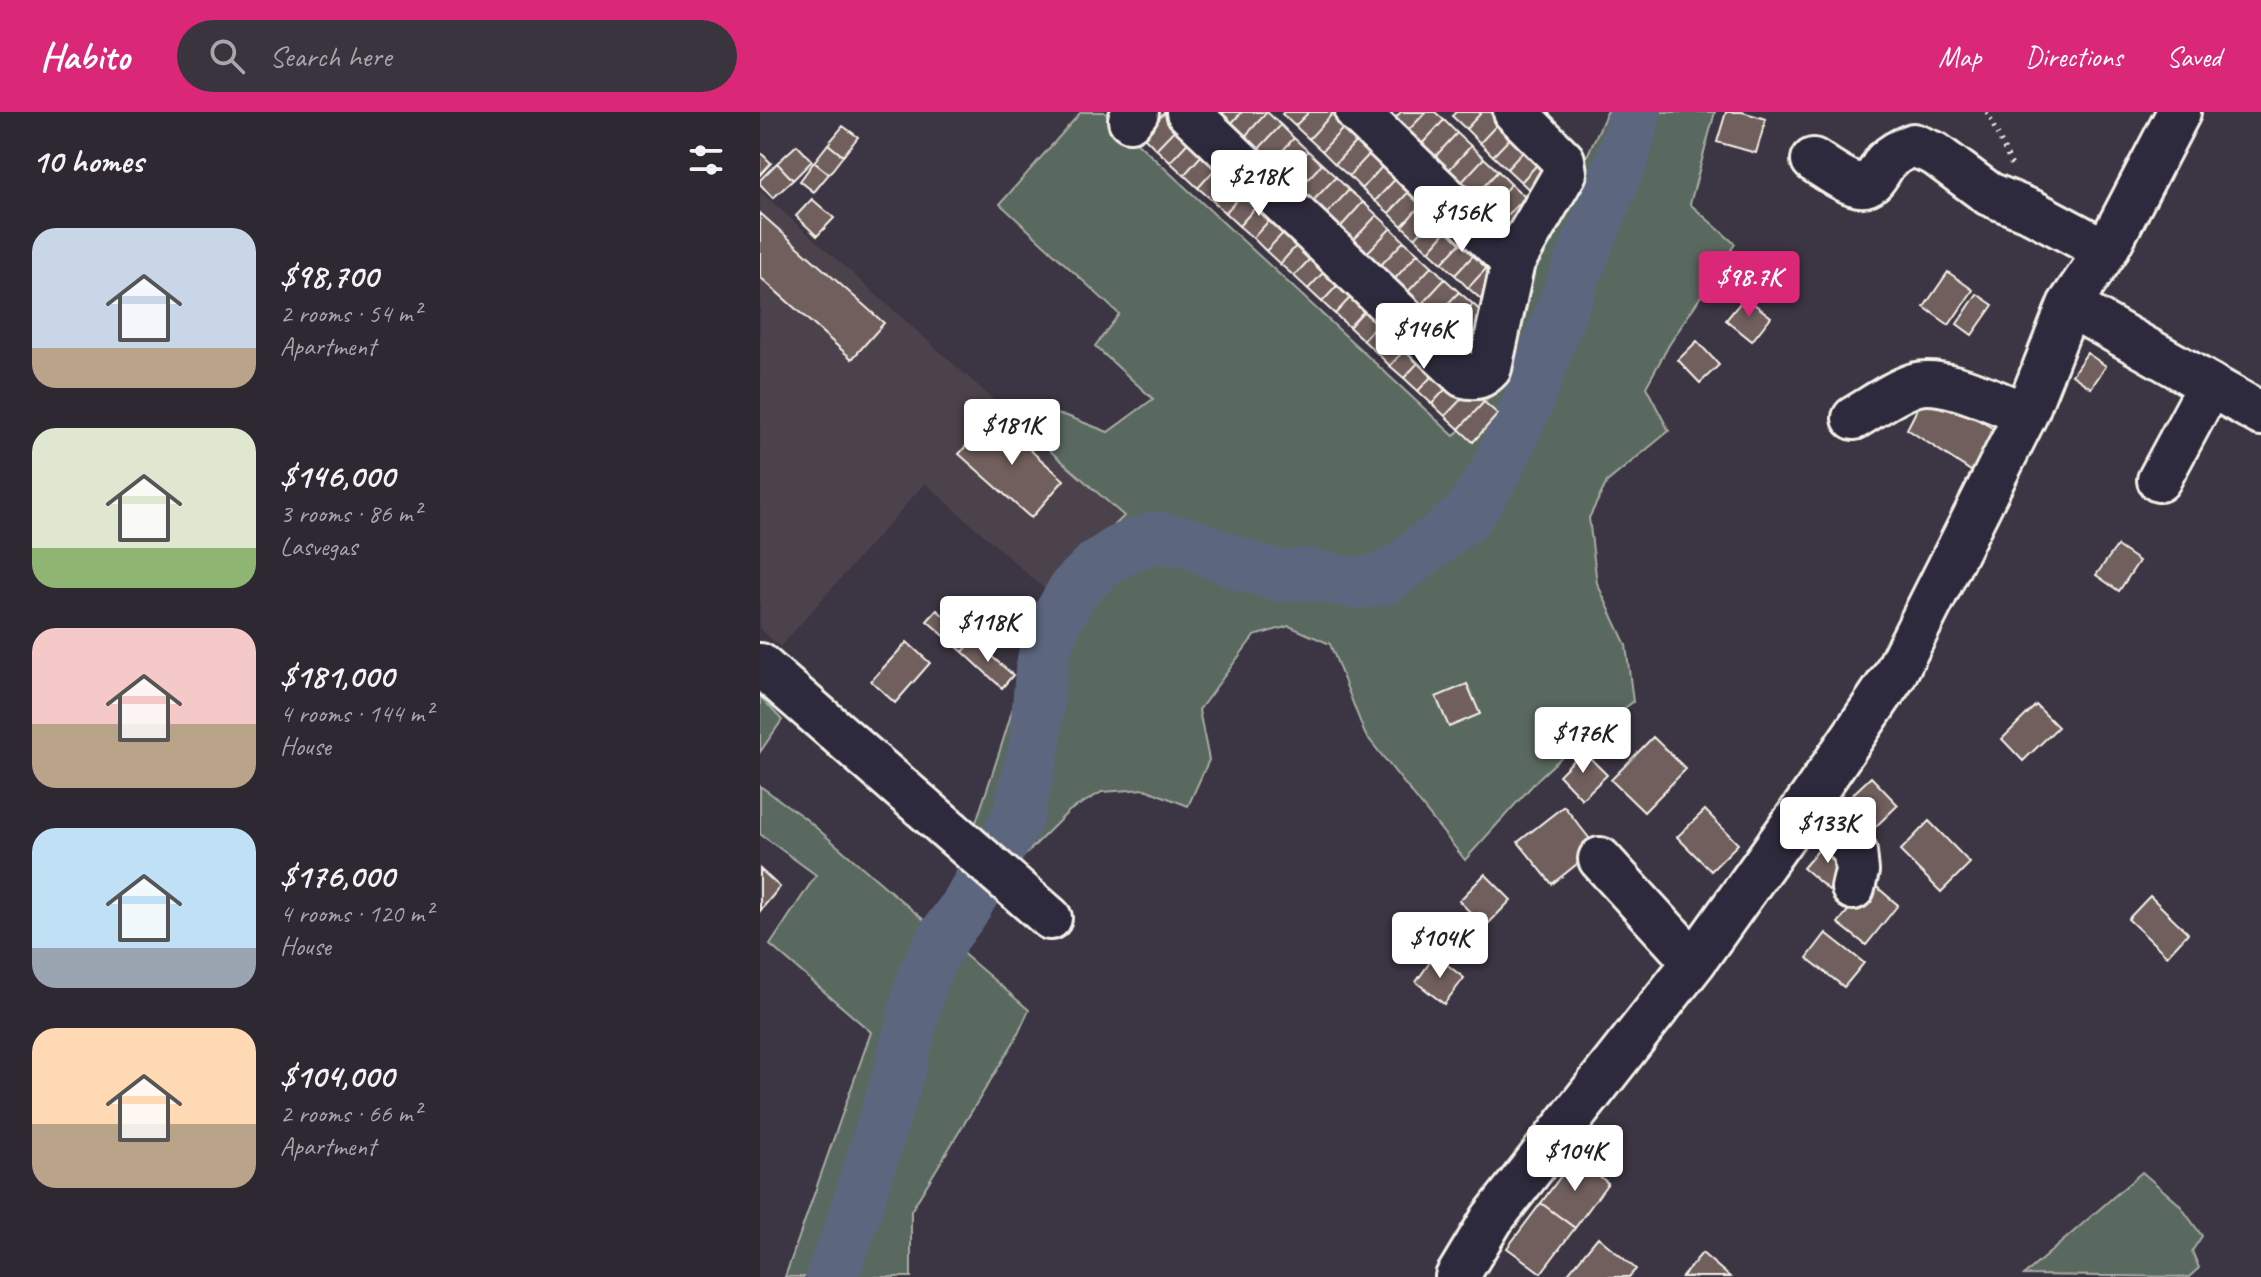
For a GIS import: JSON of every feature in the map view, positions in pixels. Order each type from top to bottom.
[{"type":"street","points":[[1188,112],[1464,376],[1474,379],[1484,376],[1490,368],[1513,262],[1565,173],[1563,160],[1515,112]]},
{"type":"street","points":[[1357,112],[1513,262]]},
{"type":"street","points":[[1457,1277],[1492,1219],[1694,962],[1894,676],[2026,414],[2069,305],[2106,251],[2179,112]]},
{"type":"street","points":[[1813,160],[1858,185],[1866,184],[1899,150],[1913,145],[1935,154],[1989,194],[2033,212],[2106,251]]},
{"type":"street","points":[[2069,305],[2261,414]]},
{"type":"street","points":[[1854,418],[1914,385],[1930,383],[1945,385],[2026,414]]},
{"type":"street","points":[[2159,480],[2210,385]]},
{"type":"street","points":[[760,665],[1050,918]]},
{"type":"street","points":[[1811,798],[1855,852],[1857,871],[1853,888]]},
{"type":"street","points":[[1600,859],[1694,962]]},
{"type":"shaded area","points":[[760,191],[1124,516],[1102,539],[1072,562],[1048,592],[925,483],[780,647],[760,629]]},
{"type":"green space","points":[[1081,112],[1104,112],[1454,436],[1492,394],[1529,264],[1567,200],[1607,112],[1715,112],[1690,204],[1735,244],[1669,345],[1646,387],[1669,431],[1607,482],[1589,518],[1597,583],[1626,645],[1633,702],[1581,739],[1539,778],[1465,860],[1365,734],[1330,644],[1289,626],[1254,636],[1199,710],[1209,760],[1188,806],[1145,789],[1102,792],[1069,811],[1017,863],[975,825],[1009,722],[1030,632],[1041,603],[1066,570],[1124,516],[997,404],[1067,416],[1108,432],[1153,399],[1095,346],[1119,314],[1000,204]]},
{"type":"green space","points":[[760,696],[782,720],[760,752]]},
{"type":"green space","points":[[760,786],[806,819],[1029,1010],[1015,1040],[911,1211],[911,1277],[785,1277],[871,1032],[770,945],[816,875],[760,834]]},
{"type":"green space","points":[[2142,1172],[2179,1204],[2202,1236],[2192,1251],[2199,1268],[2189,1277],[2024,1275]]},
{"type":"building","points":[[1165,112],[1171,112],[1182,122],[1156,149],[1143,136]]},
{"type":"building","points":[[1216,112],[1242,112],[1226,129]]},
{"type":"building","points":[[1242,112],[1267,112],[1240,142],[1226,129]]},
{"type":"building","points":[[1267,112],[1281,125],[1253,155],[1240,142]]},
{"type":"building","points":[[1309,112],[1295,126],[1282,114]]},
{"type":"building","points":[[1309,112],[1334,112],[1309,139],[1295,126]]},
{"type":"building","points":[[1334,112],[1349,122],[1322,151],[1309,139]]},
{"type":"building","points":[[1401,112],[1426,112],[1406,133],[1393,120]]},
{"type":"building","points":[[1426,112],[1435,112],[1444,120],[1420,146],[1406,133]]},
{"type":"building","points":[[1456,112],[1482,112],[1466,129],[1452,116]]},
{"type":"building","points":[[1482,112],[1503,112],[1506,115],[1480,143],[1466,129]]},
{"type":"building","points":[[1726,112],[1742,112],[1766,119],[1756,153],[1717,142]]},
{"type":"building","points":[[1506,115],[1520,128],[1493,156],[1480,143]]},
{"type":"building","points":[[1444,120],[1457,133],[1433,159],[1420,146]]},
{"type":"building","points":[[1182,122],[1195,135],[1170,162],[1156,149]]},
{"type":"building","points":[[1349,122],[1362,135],[1335,164],[1322,151]]},
{"type":"building","points":[[1281,125],[1294,138],[1267,168],[1253,155]]},
{"type":"building","points":[[843,126],[858,137],[843,156],[828,144]]},
{"type":"building","points":[[1520,128],[1533,141],[1507,169],[1493,156]]},
{"type":"building","points":[[1457,133],[1471,146],[1447,172],[1433,159]]},
{"type":"building","points":[[1195,135],[1209,147],[1184,175],[1170,162]]},
{"type":"building","points":[[1362,135],[1376,147],[1349,176],[1335,164]]},
{"type":"building","points":[[1294,138],[1308,151],[1281,181],[1267,168]]},
{"type":"building","points":[[1533,141],[1547,154],[1521,182],[1507,169]]},
{"type":"building","points":[[828,144],[843,156],[829,174],[814,162]]},
{"type":"building","points":[[797,145],[812,161],[793,180],[777,163]]},
{"type":"building","points":[[1471,146],[1484,158],[1460,184],[1447,172]]},
{"type":"building","points":[[1209,147],[1223,160],[1198,188],[1184,175]]},
{"type":"building","points":[[1376,147],[1389,159],[1362,189],[1349,176]]},
{"type":"building","points":[[1308,151],[1322,164],[1294,194],[1281,181]]},
{"type":"building","points":[[760,152],[771,163],[760,175]]},
{"type":"building","points":[[1547,154],[1561,167],[1535,195],[1521,182]]},
{"type":"building","points":[[1484,158],[1498,171],[1474,197],[1460,184]]},
{"type":"building","points":[[1389,159],[1402,172],[1375,201],[1362,189]]},
{"type":"building","points":[[1223,160],[1236,173],[1212,200],[1198,188]]},
{"type":"building","points":[[814,162],[829,174],[814,192],[800,181]]},
{"type":"building","points":[[777,163],[793,180],[773,198],[760,180]]},
{"type":"building","points":[[1322,164],[1336,177],[1308,206],[1294,194]]},
{"type":"building","points":[[1498,171],[1511,184],[1487,210],[1474,197]]},
{"type":"building","points":[[1402,172],[1416,184],[1389,213],[1375,201]]},
{"type":"building","points":[[1236,173],[1251,185],[1225,213],[1212,200]]},
{"type":"building","points":[[1336,177],[1349,190],[1322,219],[1308,206]]},
{"type":"building","points":[[1416,184],[1429,196],[1402,226],[1389,213]]},
{"type":"building","points":[[1511,184],[1525,197],[1501,222],[1487,210]]},
{"type":"building","points":[[1251,185],[1264,198],[1239,226],[1225,213]]},
{"type":"building","points":[[1349,190],[1363,202],[1336,232],[1322,219]]},
{"type":"building","points":[[1429,196],[1442,209],[1415,238],[1402,226]]},
{"type":"building","points":[[1525,197],[1538,210],[1514,235],[1501,222]]},
{"type":"building","points":[[1264,198],[1278,211],[1253,238],[1239,226]]},
{"type":"building","points":[[812,199],[834,218],[817,236],[796,216]]},
{"type":"building","points":[[1363,202],[1377,215],[1349,245],[1336,232]]},
{"type":"building","points":[[1442,209],[1455,221],[1429,251],[1415,238]]},
{"type":"building","points":[[1278,211],[1292,224],[1266,251],[1253,238]]},
{"type":"building","points":[[760,213],[884,323],[852,359],[760,277]]},
{"type":"building","points":[[1377,215],[1391,228],[1363,257],[1349,245]]},
{"type":"building","points":[[1455,221],[1469,234],[1442,263],[1429,251]]},
{"type":"building","points":[[1292,224],[1305,236],[1280,264],[1266,251]]},
{"type":"building","points":[[1391,228],[1404,241],[1376,270],[1363,257]]},
{"type":"building","points":[[1469,234],[1482,246],[1455,275],[1442,263]]},
{"type":"building","points":[[1305,236],[1319,249],[1294,276],[1280,264]]},
{"type":"building","points":[[1404,241],[1418,253],[1391,283],[1376,270]]},
{"type":"building","points":[[1482,246],[1495,259],[1468,288],[1455,275]]},
{"type":"building","points":[[1319,249],[1333,262],[1308,289],[1294,276]]},
{"type":"building","points":[[1418,253],[1432,266],[1404,296],[1391,283]]},
{"type":"building","points":[[1495,259],[1509,271],[1482,300],[1468,288]]},
{"type":"building","points":[[1333,262],[1347,275],[1322,302],[1308,289]]},
{"type":"building","points":[[1432,266],[1445,279],[1418,308],[1404,296]]},
{"type":"building","points":[[1948,272],[1973,290],[1949,325],[1924,307]]},
{"type":"building","points":[[1347,275],[1360,287],[1335,314],[1322,302]]},
{"type":"building","points":[[1445,279],[1459,292],[1431,321],[1418,308]]},
{"type":"building","points":[[1360,287],[1374,300],[1349,327],[1335,314]]},
{"type":"building","points":[[1459,292],[1473,304],[1445,334],[1431,321]]},
{"type":"building","points":[[1977,294],[1993,305],[1972,335],[1957,324]]},
{"type":"building","points":[[1745,297],[1771,317],[1752,341],[1726,320]]},
{"type":"building","points":[[1374,300],[1388,313],[1363,340],[1349,327]]},
{"type":"building","points":[[1473,304],[1487,317],[1459,347],[1445,334]]},
{"type":"building","points":[[1388,313],[1402,325],[1377,353],[1363,340]]},
{"type":"building","points":[[1402,325],[1415,338],[1390,366],[1377,353]]},
{"type":"building","points":[[1415,338],[1429,351],[1404,378],[1390,366]]},
{"type":"building","points":[[1697,341],[1719,365],[1700,383],[1678,360]]},
{"type":"building","points":[[1429,351],[1443,364],[1418,391],[1404,378]]},
{"type":"building","points":[[2087,353],[2106,366],[2091,388],[2072,375]]},
{"type":"building","points":[[1443,364],[1457,376],[1432,404],[1418,391]]},
{"type":"building","points":[[1457,376],[1471,389],[1445,416],[1432,404]]},
{"type":"building","points":[[1471,389],[1484,402],[1459,429],[1445,416]]},
{"type":"building","points":[[1927,390],[1999,432],[1974,473],[1907,429]]},
{"type":"building","points":[[1484,402],[1498,414],[1473,442],[1459,429]]},
{"type":"building","points":[[992,416],[1064,480],[1031,518],[959,454]]},
{"type":"building","points":[[2117,546],[2139,561],[2119,591],[2096,575]]},
{"type":"building","points":[[937,610],[973,640],[963,652],[927,621]]},
{"type":"building","points":[[973,640],[1013,675],[1002,688],[963,652]]},
{"type":"building","points":[[907,642],[930,663],[895,703],[871,681]]},
{"type":"building","points":[[1467,684],[1480,714],[1449,727],[1436,697]]},
{"type":"building","points":[[2036,705],[2058,727],[2023,761],[2002,739]]},
{"type":"building","points":[[1653,737],[1686,769],[1644,812],[1611,780]]},
{"type":"building","points":[[1583,751],[1607,775],[1582,799],[1559,775]]},
{"type":"building","points":[[1871,777],[1898,805],[1863,839],[1836,810]]},
{"type":"building","points":[[1564,806],[1597,848],[1552,884],[1518,842]]},
{"type":"building","points":[[1705,810],[1738,844],[1711,871],[1677,837]]},
{"type":"building","points":[[1929,821],[1970,863],[1941,892],[1900,851]]},
{"type":"building","points":[[1827,840],[1852,861],[1829,890],[1803,868]]},
{"type":"building","points":[[760,869],[780,887],[760,911]]},
{"type":"building","points":[[1485,874],[1511,900],[1485,927],[1459,901]]},
{"type":"building","points":[[1871,882],[1898,905],[1866,945],[1838,923]]},
{"type":"building","points":[[2150,896],[2188,933],[2167,956],[2128,919]]},
{"type":"building","points":[[1826,933],[1864,963],[1844,987],[1807,958]]},
{"type":"building","points":[[1435,955],[1464,978],[1444,1004],[1416,982]]},
{"type":"building","points":[[1575,1157],[1608,1183],[1575,1228],[1541,1203]]},
{"type":"building","points":[[1541,1203],[1575,1228],[1541,1273],[1507,1248]]},
{"type":"building","points":[[1598,1237],[1636,1269],[1629,1277],[1565,1277]]},
{"type":"building","points":[[1702,1253],[1730,1277],[1682,1277]]},
{"type":"waterway","points":[[831,1277],[850,1229],[900,1069],[923,977],[942,939],[964,909],[1018,817],[1035,744],[1046,645],[1074,589],[1097,566],[1121,550],[1155,537],[1193,544],[1239,564],[1280,576],[1306,574],[1356,583],[1387,578],[1468,515],[1497,469],[1525,408],[1623,157],[1636,112]]}]
